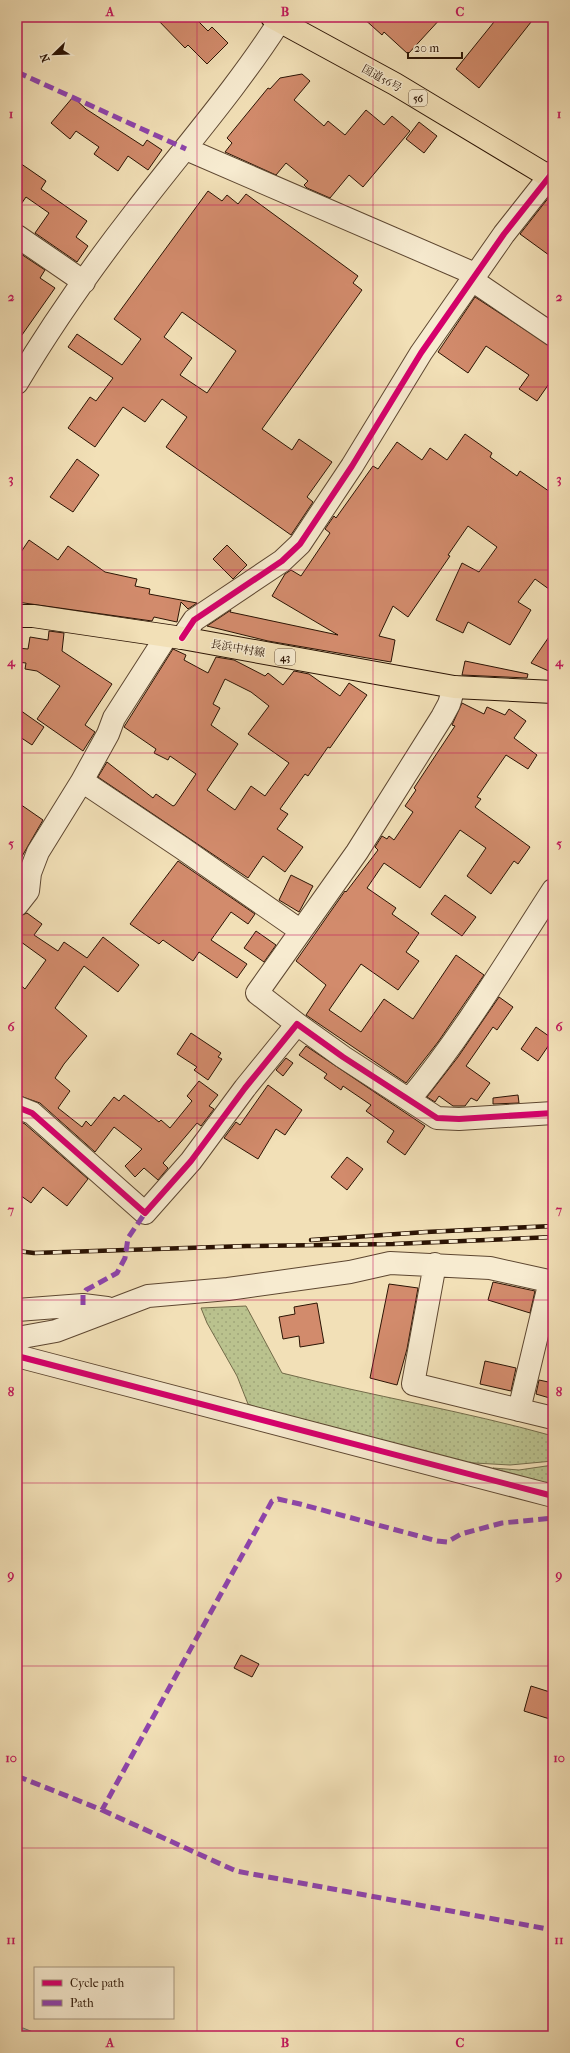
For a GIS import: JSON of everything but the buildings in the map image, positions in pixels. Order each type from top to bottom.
[{"type":"main road","name":"国道56号","points":[[276,19],[395,84],[552,176]]},
{"type":"main road","name":"長浜中村線","points":[[17,616],[33,616],[174,638],[454,687],[553,692]]},
{"type":"street","points":[[19,376],[135,211],[251,66],[276,19]]},
{"type":"street","points":[[186,149],[474,277],[553,335]]},
{"type":"street","points":[[17,905],[28,891],[30,873],[38,852],[82,781],[108,734],[114,718],[174,638],[194,620],[282,561],[300,544],[352,466],[421,353],[504,234],[552,176]]},
{"type":"street","points":[[17,236],[84,282]]},
{"type":"street","points":[[454,687],[449,704],[442,717],[357,852],[256,993],[343,1057],[437,1118],[460,1119],[553,1113]]},
{"type":"street","points":[[82,781],[182,848],[301,931]]},
{"type":"street","points":[[409,1100],[425,1080],[490,986],[553,890]]},
{"type":"street","points":[[17,1107],[32,1113],[145,1213],[191,1161],[245,1088],[297,1024]]},
{"type":"street","points":[[17,1338],[56,1331],[148,1296],[235,1288],[350,1272],[390,1263],[435,1264],[490,1268],[552,1281],[519,1410]]},
{"type":"street","points":[[435,1264],[413,1384],[553,1418]]},
{"type":"street","points":[[17,1310],[83,1305],[112,1309]]},
{"type":"street","points":[[19,1359],[298,1428],[553,1496]]},
{"type":"green space","points":[[246,1306],[282,1373],[486,1419],[553,1436],[553,1461],[510,1465],[457,1462],[266,1411],[248,1404],[237,1376],[207,1323],[201,1308]]},
{"type":"green space","points":[[553,1465],[553,1489],[516,1480],[493,1468],[519,1470]]},
{"type":"water","points":[[23,2028],[43,2036],[17,2036],[17,2029]]},
{"type":"railway","points":[[311,1240],[426,1232],[553,1226]]},
{"type":"railway","points":[[17,1251],[34,1253],[247,1246],[393,1244],[553,1237]]},
{"type":"marked path","points":[[17,72],[186,149]]},
{"type":"marked path","points":[[83,1305],[83,1295],[86,1290],[117,1273],[125,1258],[128,1238],[145,1213]]},
{"type":"marked path","points":[[17,1776],[102,1810],[272,1501],[278,1499],[300,1504],[437,1541],[447,1542],[461,1534],[502,1523],[553,1518]]},
{"type":"marked path","points":[[102,1810],[236,1871],[553,1930]]},
{"type":"cycle path","points":[[182,638],[194,620],[282,561],[300,544],[352,466],[421,353],[504,234],[553,172]]},
{"type":"cycle path","points":[[17,1107],[32,1113],[145,1213],[191,1161],[245,1088],[297,1024],[343,1057],[437,1118],[459,1119],[553,1113]]},
{"type":"cycle path","points":[[17,1356],[553,1496]]}]
